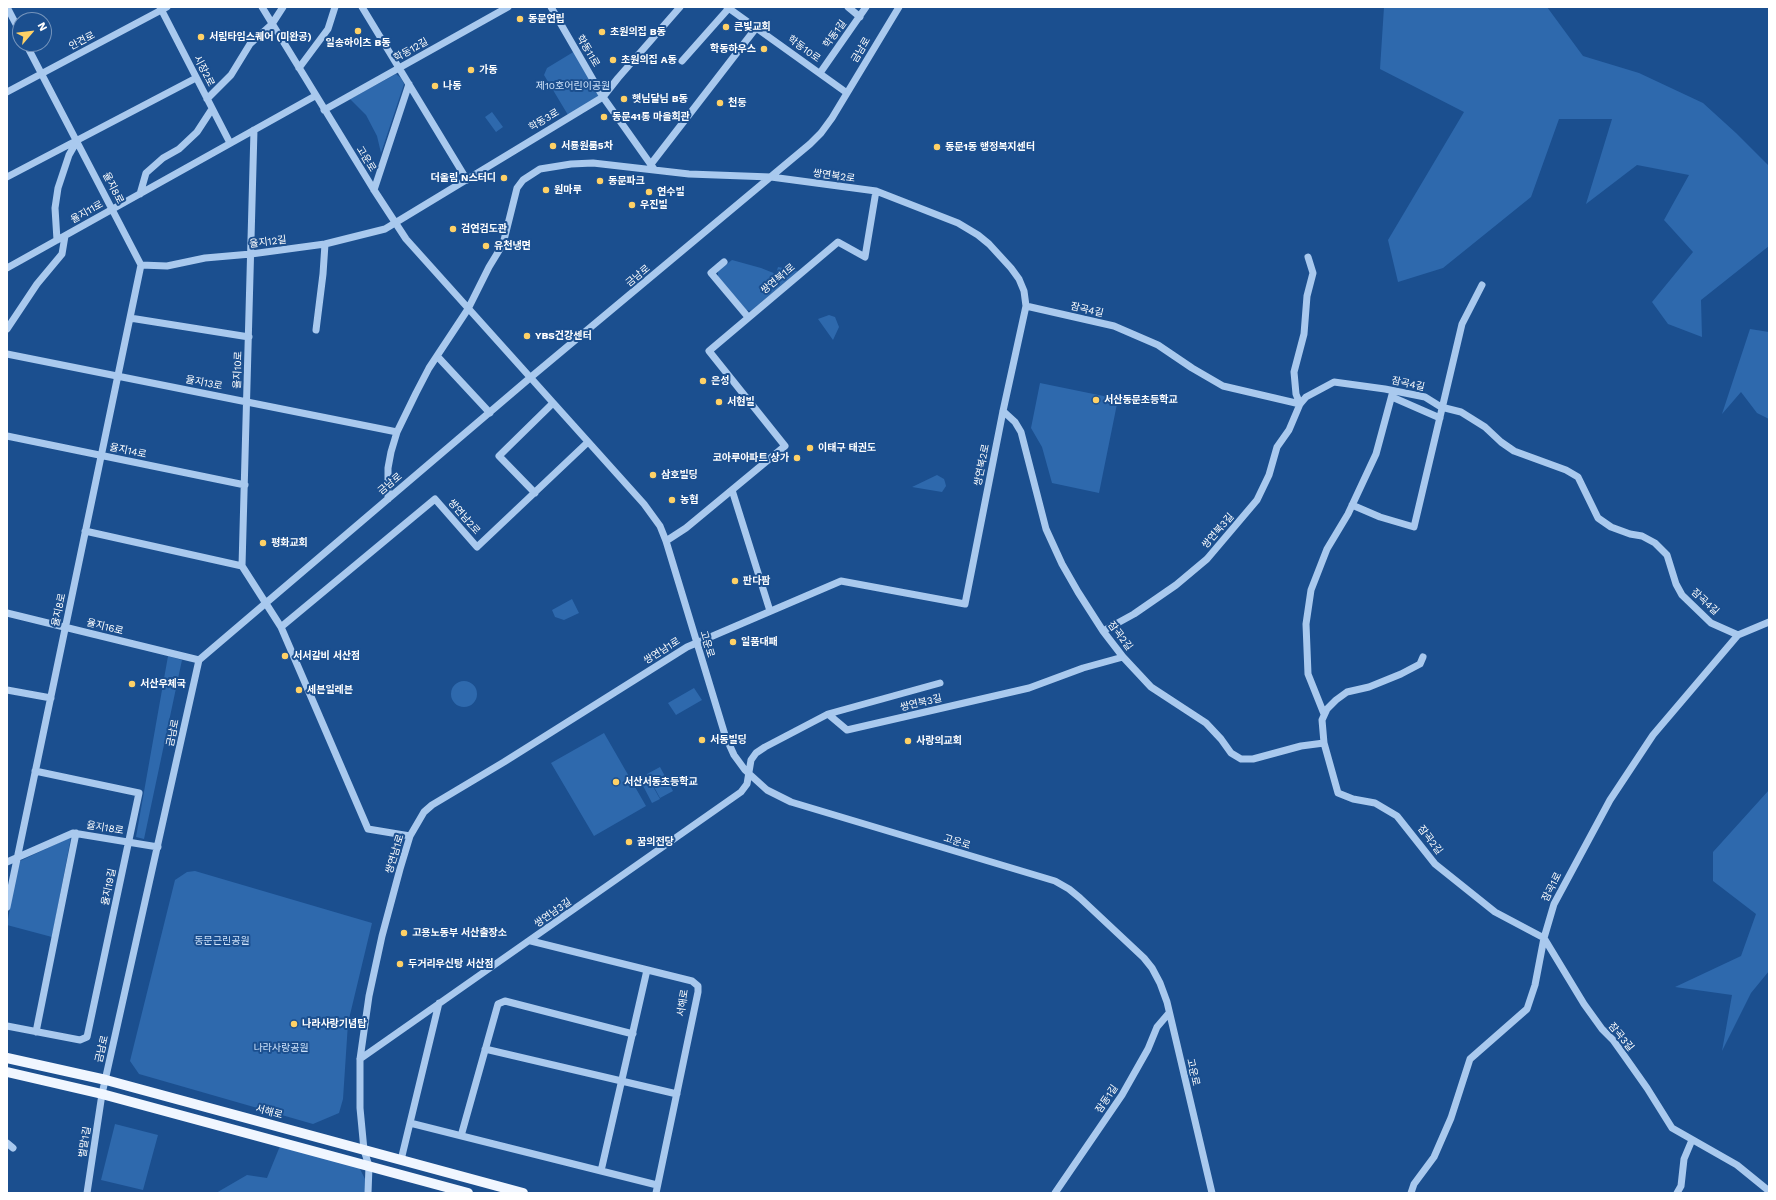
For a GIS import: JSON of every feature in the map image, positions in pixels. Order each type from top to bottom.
[{"type":"main road","name":"서해로","points":[[7,1058],[106,1080],[523,1193]]},
{"type":"main road","points":[[7,1072],[102,1094],[468,1193]]},
{"type":"street","points":[[7,7],[12,17]]},
{"type":"street","name":"고운로","points":[[262,7],[315,96],[395,223],[422,258],[532,377],[661,527],[727,740],[737,759],[748,774],[767,790],[796,804],[1063,885],[1083,900],[1148,964],[1163,989],[1212,1193]]},
{"type":"street","points":[[207,100],[231,75],[250,44],[272,24],[283,7]]},
{"type":"street","points":[[299,68],[328,29],[335,7]]},
{"type":"street","points":[[362,7],[467,180]]},
{"type":"street","name":"학동12길","points":[[324,110],[508,7]]},
{"type":"street","name":"학동11로","points":[[552,7],[603,97],[652,166]]},
{"type":"street","name":"학동3로","points":[[395,223],[603,97],[680,7]]},
{"type":"street","name":"학동10로","points":[[682,61],[728,7],[847,93]]},
{"type":"street","points":[[848,7],[860,17]]},
{"type":"street","name":"학동1길","points":[[820,73],[866,7]]},
{"type":"street","name":"금남로","points":[[102,1094],[199,660],[532,377],[771,177],[821,133],[899,7]]},
{"type":"street","name":"안견로","points":[[7,92],[162,8]]},
{"type":"street","name":"시장2로","points":[[162,8],[230,144]]},
{"type":"street","points":[[652,166],[756,28]]},
{"type":"street","name":"율지8로","points":[[7,906],[141,266],[30,52]]},
{"type":"street","points":[[7,177],[196,78]]},
{"type":"street","points":[[374,190],[409,84]]},
{"type":"street","name":"율지11로","points":[[7,268],[315,96]]},
{"type":"street","points":[[140,194],[146,173],[197,132],[212,109]]},
{"type":"street","name":"율지10로","points":[[242,566],[254,130]]},
{"type":"street","points":[[57,240],[55,208],[58,188],[68,155],[77,141]]},
{"type":"street","points":[[388,499],[390,457],[398,432],[416,393],[437,356],[468,309],[489,267],[503,244],[508,229],[515,193],[520,183],[528,176],[546,168],[582,163],[652,166],[689,174],[771,177]]},
{"type":"street","name":"쌍연북2로","points":[[770,611],[841,581],[965,604],[1003,411],[1026,306],[1025,293],[1019,279],[1006,263],[984,239],[958,223],[876,191],[771,177]]},
{"type":"street","name":"쌍연북1로","points":[[732,490],[785,446],[709,351],[838,242],[865,256],[876,191]]},
{"type":"street","name":"율지12길","points":[[141,266],[167,266],[205,258],[251,254],[325,244],[372,233],[395,223]]},
{"type":"street","points":[[7,329],[37,284],[62,254],[65,236]]},
{"type":"street","points":[[316,330],[325,244]]},
{"type":"street","points":[[1300,404],[1296,394],[1294,372],[1304,334],[1307,296],[1313,273],[1308,257]]},
{"type":"street","points":[[724,262],[711,273],[748,317]]},
{"type":"street","points":[[1352,505],[1380,517],[1414,527],[1462,324],[1482,286]]},
{"type":"street","name":"잠곡4길","points":[[1026,306],[1114,326],[1158,345],[1192,368],[1223,386],[1300,404],[1306,397],[1334,382],[1393,394],[1425,397],[1443,408],[1461,412],[1485,427],[1501,442],[1514,451],[1566,470],[1578,477],[1598,518],[1611,527],[1630,534],[1642,536],[1655,543],[1667,555],[1676,584],[1682,595],[1710,622],[1738,635]]},
{"type":"street","points":[[130,318],[249,336]]},
{"type":"street","name":"율지13로","points":[[7,354],[398,432]]},
{"type":"street","points":[[437,356],[490,413]]},
{"type":"street","points":[[1324,714],[1308,674],[1306,624],[1311,590],[1327,549],[1352,505],[1376,454],[1393,394],[1440,418]]},
{"type":"street","points":[[535,493],[499,456],[553,403]]},
{"type":"street","name":"쌍연북3길","points":[[1103,631],[1134,614],[1176,585],[1207,558],[1237,525],[1257,500],[1269,475],[1277,447],[1289,430],[1300,404]]},
{"type":"street","name":"잠곡2길","points":[[1003,411],[1015,422],[1021,432],[1046,529],[1062,564],[1103,631],[1123,657],[1151,686],[1206,723],[1221,739],[1231,753],[1241,759],[1253,759],[1301,746],[1324,743]]},
{"type":"street","name":"율지14로","points":[[7,436],[245,485]]},
{"type":"street","name":"쌍연남2로","points":[[281,627],[435,499],[477,547],[588,442]]},
{"type":"street","points":[[666,541],[686,528],[732,490],[770,611]]},
{"type":"street","points":[[85,531],[242,566],[281,627],[368,829],[410,836]]},
{"type":"street","name":"쌍연남1로","points":[[368,1193],[369,1166],[364,1150],[360,1108],[360,1059],[369,996],[382,936],[410,836],[424,812],[432,805],[504,762],[696,642],[770,611]]},
{"type":"street","name":"율지16로","points":[[7,613],[199,660]]},
{"type":"street","name":"잠곡1로","points":[[1411,1193],[1414,1184],[1437,1150],[1451,1118],[1470,1059],[1527,1009],[1535,985],[1544,938],[1554,904],[1610,800],[1654,735],[1738,635],[1769,622]]},
{"type":"street","name":"쌍연북3길","points":[[828,714],[847,730],[1029,688],[1083,668],[1123,657]]},
{"type":"street","points":[[1324,714],[1331,704],[1347,692],[1369,687],[1401,674],[1420,664],[1423,658]]},
{"type":"street","points":[[748,774],[751,760],[761,750],[828,714],[940,683]]},
{"type":"street","points":[[7,690],[50,698]]},
{"type":"street","name":"잠곡2길","points":[[1324,714],[1321,727],[1338,793],[1353,799],[1375,803],[1396,816],[1435,864],[1495,912],[1544,938]]},
{"type":"street","name":"율지19길","points":[[7,1026],[80,1040],[87,1037],[139,793],[35,771]]},
{"type":"street","name":"쌍연남3길","points":[[360,1059],[439,1003],[531,941],[741,792],[746,785],[748,774]]},
{"type":"street","name":"율지18로","points":[[7,862],[17,859],[72,833],[158,847]]},
{"type":"street","points":[[36,1032],[76,833]]},
{"type":"street","name":"잠곡3길","points":[[1544,938],[1584,1004],[1602,1030],[1613,1040],[1623,1054],[1647,1088],[1672,1128],[1737,1165],[1769,1192]]},
{"type":"street","name":"서해로","points":[[531,941],[693,982],[698,988],[656,1193]]},
{"type":"street","points":[[601,1171],[647,970]]},
{"type":"street","points":[[461,1136],[496,1006],[505,1001],[633,1034]]},
{"type":"street","points":[[401,1160],[439,1003]]},
{"type":"street","name":"잠동1길","points":[[1055,1193],[1122,1095],[1148,1049],[1157,1027],[1169,1013]]},
{"type":"street","points":[[485,1049],[677,1094]]},
{"type":"street","name":"벌말1길","points":[[87,1193],[102,1094]]},
{"type":"street","points":[[410,1123],[657,1185]]},
{"type":"street","points":[[1677,1193],[1681,1186],[1684,1159],[1692,1140]]},
{"type":"green space","points":[[1384,7],[1547,7],[1583,56],[1639,73],[1703,103],[1769,166],[1769,246],[1701,300],[1702,337],[1668,324],[1652,302],[1693,252],[1664,220],[1689,175],[1637,165],[1586,204],[1612,119],[1559,119],[1531,197],[1443,268],[1398,282],[1388,240],[1464,112],[1380,69]]},
{"type":"green space","name":"제10호어린이공원","points":[[575,51],[601,96],[568,115],[544,75],[547,68]]},
{"type":"green space","points":[[396,74],[401,78],[404,84],[381,153],[377,136],[366,115],[350,99]]},
{"type":"green space","points":[[492,112],[503,127],[496,132],[485,117]]},
{"type":"green space","points":[[732,260],[776,274],[778,267],[798,271],[751,311],[746,310],[718,277],[718,271]]},
{"type":"green space","points":[[829,315],[835,317],[839,327],[833,340],[818,319]]},
{"type":"green space","points":[[1750,329],[1769,332],[1769,419],[1757,413],[1741,392],[1722,414]]},
{"type":"green space","points":[[1040,383],[1118,399],[1099,493],[1052,483],[1042,447],[1031,428]]},
{"type":"green space","points":[[937,475],[944,479],[945,482],[946,486],[942,492],[912,487]]},
{"type":"green space","points":[[572,599],[579,613],[564,620],[555,617],[552,610]]},
{"type":"green space","points":[[168,656],[182,660],[144,839],[136,837]]},
{"type":"green space","points":[[464,681],[473,685],[477,694],[473,703],[464,707],[455,703],[451,694],[455,685]]},
{"type":"green space","points":[[694,688],[702,700],[676,715],[668,703]]},
{"type":"green space","points":[[604,733],[646,806],[594,836],[551,763]]},
{"type":"green space","points":[[660,767],[673,791],[660,798],[647,774]]},
{"type":"green space","points":[[647,776],[660,799],[652,803],[640,780]]},
{"type":"green space","points":[[1769,790],[1769,971],[1751,993],[1722,1051],[1732,995],[1675,987],[1741,956],[1756,914],[1713,881],[1713,852]]},
{"type":"green space","points":[[71,837],[52,937],[7,925],[18,862]]},
{"type":"green space","points":[[195,871],[372,923],[348,1023],[343,1099],[339,1113],[313,1124],[139,1074],[130,1061],[175,880],[187,872]]},
{"type":"green space","points":[[115,1124],[158,1135],[143,1190],[101,1180]]},
{"type":"green space","points":[[280,1146],[359,1167],[365,1179],[366,1193],[216,1193],[247,1175],[267,1178]]},
{"type":"place","name":"동문연립","points":[[520,19]]},
{"type":"place","name":"큰빛교회","points":[[726,27]]},
{"type":"place","name":"일송하이츠 B동","points":[[358,31]]},
{"type":"place","name":"초원의집 B동","points":[[602,32]]},
{"type":"place","name":"서림타임스퀘어 (미완공)","points":[[201,37]]},
{"type":"place","name":"학동하우스","points":[[764,49]]},
{"type":"place","name":"초원의집 A동","points":[[613,60]]},
{"type":"place","name":"가동","points":[[471,70]]},
{"type":"place","name":"나동","points":[[435,86]]},
{"type":"place","name":"햇님달님 B동","points":[[624,99]]},
{"type":"place","name":"천둥","points":[[720,103]]},
{"type":"place","name":"동문41통 마을회관","points":[[604,117]]},
{"type":"place","name":"서룡원룸5차","points":[[553,146]]},
{"type":"place","name":"동문1동 행정복지센터","points":[[937,147]]},
{"type":"place","name":"더올림 N스터디","points":[[504,178]]},
{"type":"place","name":"동문파크","points":[[600,181]]},
{"type":"place","name":"원마루","points":[[546,190]]},
{"type":"place","name":"연수빌","points":[[649,192]]},
{"type":"place","name":"우진빌","points":[[632,205]]},
{"type":"place","name":"검연검도관","points":[[453,229]]},
{"type":"place","name":"유천냉면","points":[[486,246]]},
{"type":"place","name":"YBS건강센터","points":[[527,336]]},
{"type":"place","name":"은성","points":[[703,381]]},
{"type":"place","name":"서산동문초등학교","points":[[1096,400]]},
{"type":"place","name":"서현빌","points":[[719,402]]},
{"type":"place","name":"이태구 태권도","points":[[810,448]]},
{"type":"place","name":"코아루아파트 상가","points":[[797,458]]},
{"type":"place","name":"삼호빌딩","points":[[653,475]]},
{"type":"place","name":"농협","points":[[672,500]]},
{"type":"place","name":"평화교회","points":[[263,543]]},
{"type":"place","name":"판다팜","points":[[735,581]]},
{"type":"place","name":"일품대패","points":[[733,642]]},
{"type":"place","name":"서서갈비 서산점","points":[[285,656]]},
{"type":"place","name":"서산우체국","points":[[132,684]]},
{"type":"place","name":"세븐일레븐","points":[[299,690]]},
{"type":"place","name":"서동빌딩","points":[[702,740]]},
{"type":"place","name":"사랑의교회","points":[[908,741]]},
{"type":"place","name":"서산서동초등학교","points":[[616,782]]},
{"type":"place","name":"꿈의전당","points":[[629,842]]},
{"type":"place","name":"고용노동부 서산출장소","points":[[404,933]]},
{"type":"place","name":"두거리우신탕 서산점","points":[[400,964]]},
{"type":"place","name":"나라사랑기념탑","points":[[294,1024]]},
{"type":"park label","name":"동문근린공원","points":[[222,941]]},
{"type":"park label","name":"나라사랑공원","points":[[281,1048]]}]
